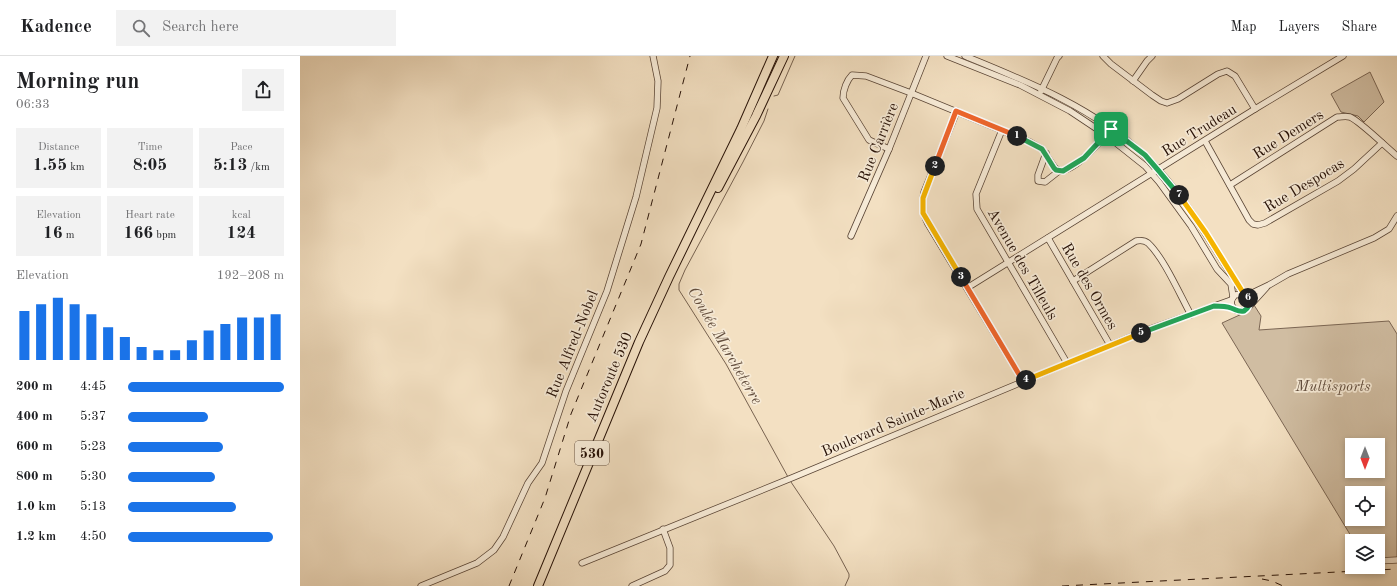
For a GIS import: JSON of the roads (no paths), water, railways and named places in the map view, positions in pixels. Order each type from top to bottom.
[{"type":"highway","name":"Autoroute 530","points":[[538,586],[630,361],[683,247],[739,133],[773,56]]},
{"type":"highway","name":"Autoroute 530","points":[[683,247],[735,156],[759,110],[784,56]]},
{"type":"street","name":"Rue Alfred-Nobel","points":[[421,586],[477,563],[494,550],[503,537],[524,490],[542,463],[566,390],[607,291],[636,197],[657,108],[658,81],[653,56]]},
{"type":"street","name":"Rue Carrière","points":[[851,236],[889,149],[926,56]]},
{"type":"street","points":[[947,56],[1020,85],[1070,111],[1106,135],[1152,174],[1191,226],[1217,269],[1231,284],[1233,308]]},
{"type":"street","points":[[965,56],[1042,88],[1088,113],[1145,155],[1192,211],[1249,301],[1248,307]]},
{"type":"street","points":[[1039,95],[1057,58],[1060,56]]},
{"type":"street","points":[[1103,56],[1111,64],[1161,102],[1167,103],[1178,99],[1218,74],[1227,71],[1235,76],[1254,109]]},
{"type":"street","points":[[1133,81],[1152,56]]},
{"type":"street","name":"Rue Trudeau","points":[[967,288],[1339,57]]},
{"type":"street","points":[[889,149],[869,140],[843,98],[843,93],[848,79],[852,74],[866,76],[911,93],[1030,142],[1042,149],[1054,168],[1059,170]]},
{"type":"street","points":[[956,111],[924,192],[922,208],[923,213],[928,224],[1023,381]]},
{"type":"street","name":"Rue Demers","points":[[1230,185],[1337,117],[1345,116],[1351,118],[1397,156]]},
{"type":"street","points":[[1046,154],[1037,177],[1038,181],[1045,182],[1059,170],[1066,169],[1084,158],[1111,129]]},
{"type":"street","name":"Avenue des Tilleuls","points":[[1002,130],[978,190],[976,199],[978,213],[1067,363]]},
{"type":"street","name":"Rue Despocas","points":[[1205,141],[1249,220],[1253,224],[1258,225],[1338,181],[1354,169],[1382,143]]},
{"type":"street","name":"Boulevard Sainte-Marie","points":[[582,563],[794,477],[1147,330],[1214,306],[1238,294],[1245,295],[1269,285],[1288,274],[1384,232],[1393,224],[1397,216]]},
{"type":"street","name":"Rue des Ormes","points":[[1048,238],[1110,346]]},
{"type":"street","points":[[1073,281],[1136,241],[1142,240],[1147,242],[1160,258],[1191,315]]},
{"type":"street","name":"Boulevard Sainte-Marie","points":[[1214,306],[1233,308],[1241,312],[1247,309],[1269,285]]},
{"type":"street","points":[[632,586],[665,571],[670,565],[670,548],[663,530]]},
{"type":"street","points":[[1385,561],[1397,560]]},
{"type":"waterway","name":"Coulée Marcheterre","points":[[774,96],[778,95],[795,56]]},
{"type":"waterway","name":"Coulée Marcheterre","points":[[768,109],[764,121],[743,162],[685,270],[679,284],[679,290],[726,364],[788,477]]},
{"type":"waterway","name":"Coulée Marcheterre","points":[[791,482],[834,546],[849,574],[845,586]]},
{"type":"railway","points":[[509,586],[545,498],[571,414],[641,244],[690,56]]},
{"type":"railway","points":[[1062,586],[1397,569]]},
{"type":"railway","points":[[1262,579],[1272,581],[1283,586]]},
{"type":"park label","name":"Multisports","points":[[1333,386]]}]
